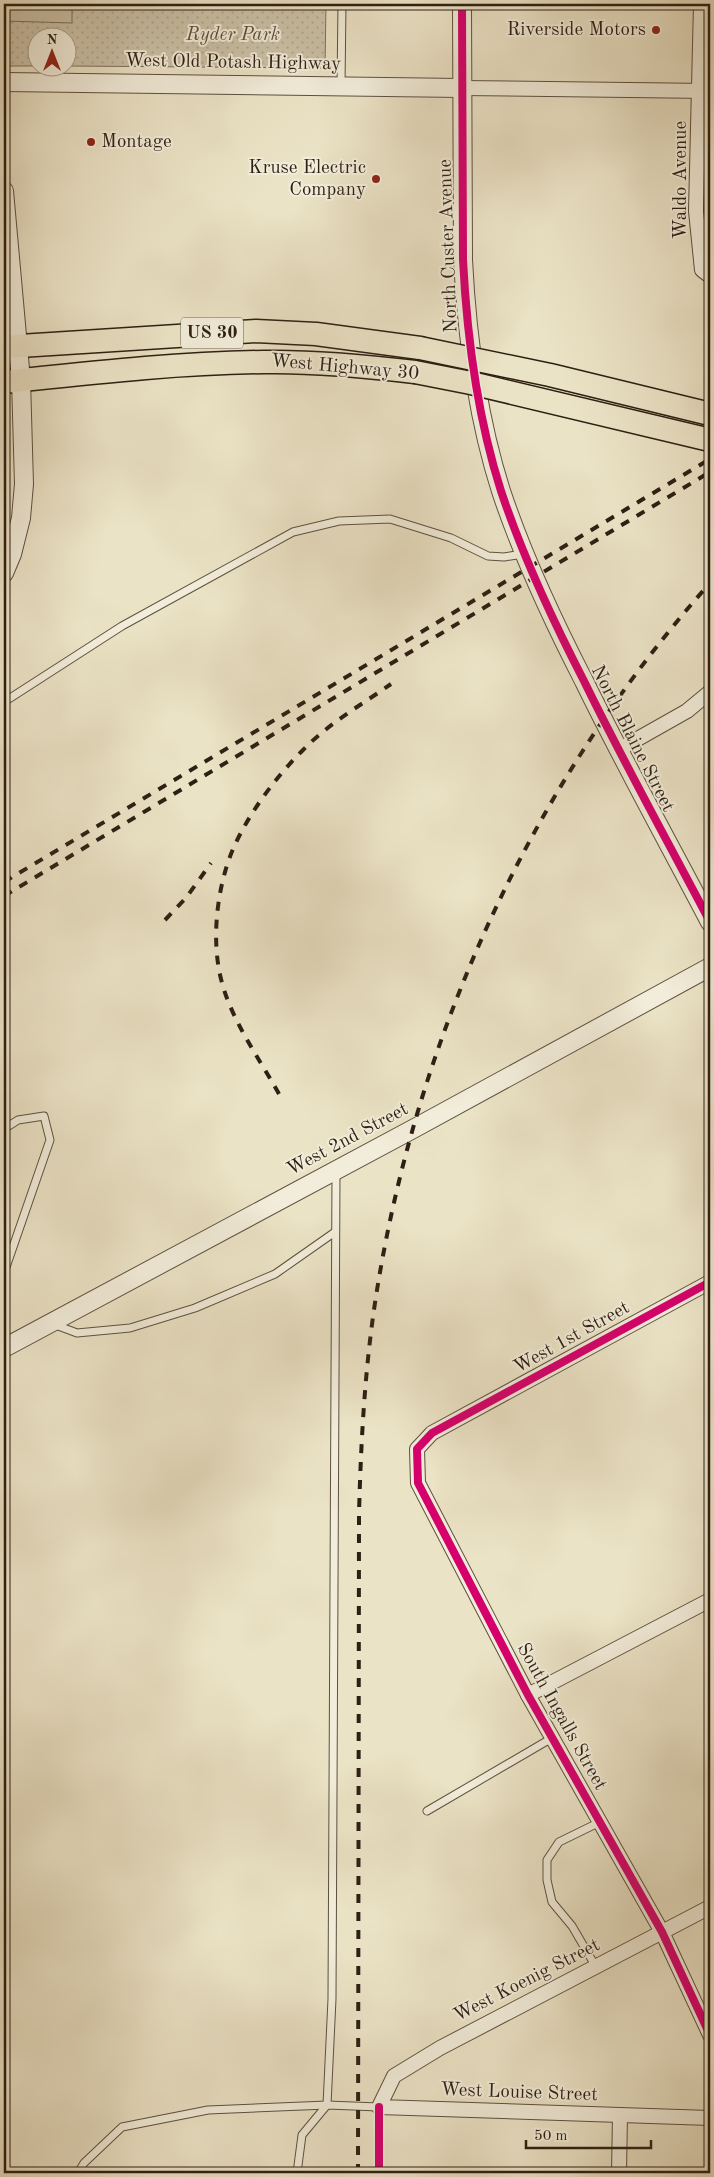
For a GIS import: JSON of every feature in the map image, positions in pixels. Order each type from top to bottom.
[{"type":"highway","name":"West Highway 30","points":[[11,347],[256,332],[316,334],[420,348],[550,375],[710,414]]},
{"type":"highway","name":"West Highway 30","points":[[12,381],[101,372],[265,362],[343,364],[415,372],[518,394],[710,440]]},
{"type":"street","name":"North Custer Avenue","points":[[462,4],[463,260],[468,334],[485,431],[501,490],[526,561]]},
{"type":"street","name":"Waldo Avenue","points":[[701,4],[705,91],[696,211],[706,273]]},
{"type":"street","name":"West Old Potash Highway","points":[[4,82],[461,88]]},
{"type":"street","points":[[461,88],[705,91]]},
{"type":"street","points":[[4,191],[12,381],[23,501],[17,535],[4,573]]},
{"type":"street","name":"North Blaine Street","points":[[526,561],[618,750],[710,922]]},
{"type":"street","points":[[618,750],[688,711],[710,692]]},
{"type":"street","name":"West 2nd Street","points":[[4,1348],[710,967]]},
{"type":"street","name":"West 1st Street","points":[[450,1424],[710,1282]]},
{"type":"street","name":"South Ingalls Street","points":[[450,1424],[432,1433],[417,1449],[418,1483],[528,1695],[662,1932],[710,2034]]},
{"type":"street","points":[[528,1695],[710,1600]]},
{"type":"street","name":"West Koenig Street","points":[[379,2107],[394,2076],[440,2048],[710,1907]]},
{"type":"street","name":"West Louise Street","points":[[379,2107],[710,2118]]},
{"type":"street","points":[[619,2173],[620,2115]]},
{"type":"lane","points":[[341,85],[342,4]]},
{"type":"lane","points":[[4,702],[122,626],[293,532],[339,521],[390,519],[450,538],[488,556],[526,561]]},
{"type":"lane","points":[[4,1130],[18,1120],[44,1116],[50,1140],[4,1273]]},
{"type":"lane","points":[[297,2173],[302,2135],[327,2105],[332,1989],[336,1170]]},
{"type":"lane","points":[[50,1323],[77,1333],[130,1328],[195,1308],[275,1274],[335,1232]]},
{"type":"lane","points":[[427,1812],[552,1738]]},
{"type":"lane","points":[[596,1967],[572,1926],[552,1902],[547,1880],[547,1860],[559,1842],[600,1822]]},
{"type":"lane","name":"West Louise Street","points":[[78,2173],[84,2163],[122,2127],[208,2110],[327,2105],[379,2107]]},
{"type":"green space","name":"Ryder Park","points":[[4,4],[326,4],[325,68],[78,66],[78,28],[28,28],[28,66],[4,66]]},
{"type":"green space","points":[[4,4],[72,4],[72,23],[4,21]]},
{"type":"railway","points":[[4,882],[710,459]]},
{"type":"railway","points":[[4,896],[710,472]]},
{"type":"railway","points":[[358,2173],[359,1514],[362,1430],[369,1346],[377,1290],[396,1193],[422,1097],[455,1004],[494,912],[539,824],[590,740],[647,659],[710,583]]},
{"type":"railway","points":[[279,1094],[238,1024],[221,979],[216,947],[216,930],[217,913],[227,864],[247,822],[282,772],[323,732],[391,684]]},
{"type":"railway","points":[[165,920],[186,898],[211,863]]},
{"type":"cycle path","points":[[462,4],[463,260],[470,348],[479,406],[493,463],[501,491],[528,564],[549,611],[615,742],[710,922]]},
{"type":"cycle path","points":[[710,1282],[432,1433],[417,1449],[418,1483],[528,1695],[662,1932],[710,2035]]},
{"type":"cycle path","points":[[379,2107],[379,2173]]},
{"type":"place","name":"Riverside Motors","points":[[656,30]]},
{"type":"place","name":"Montage","points":[[91,142]]},
{"type":"place","name":"Kruse Electric Company","points":[[376,179]]}]
